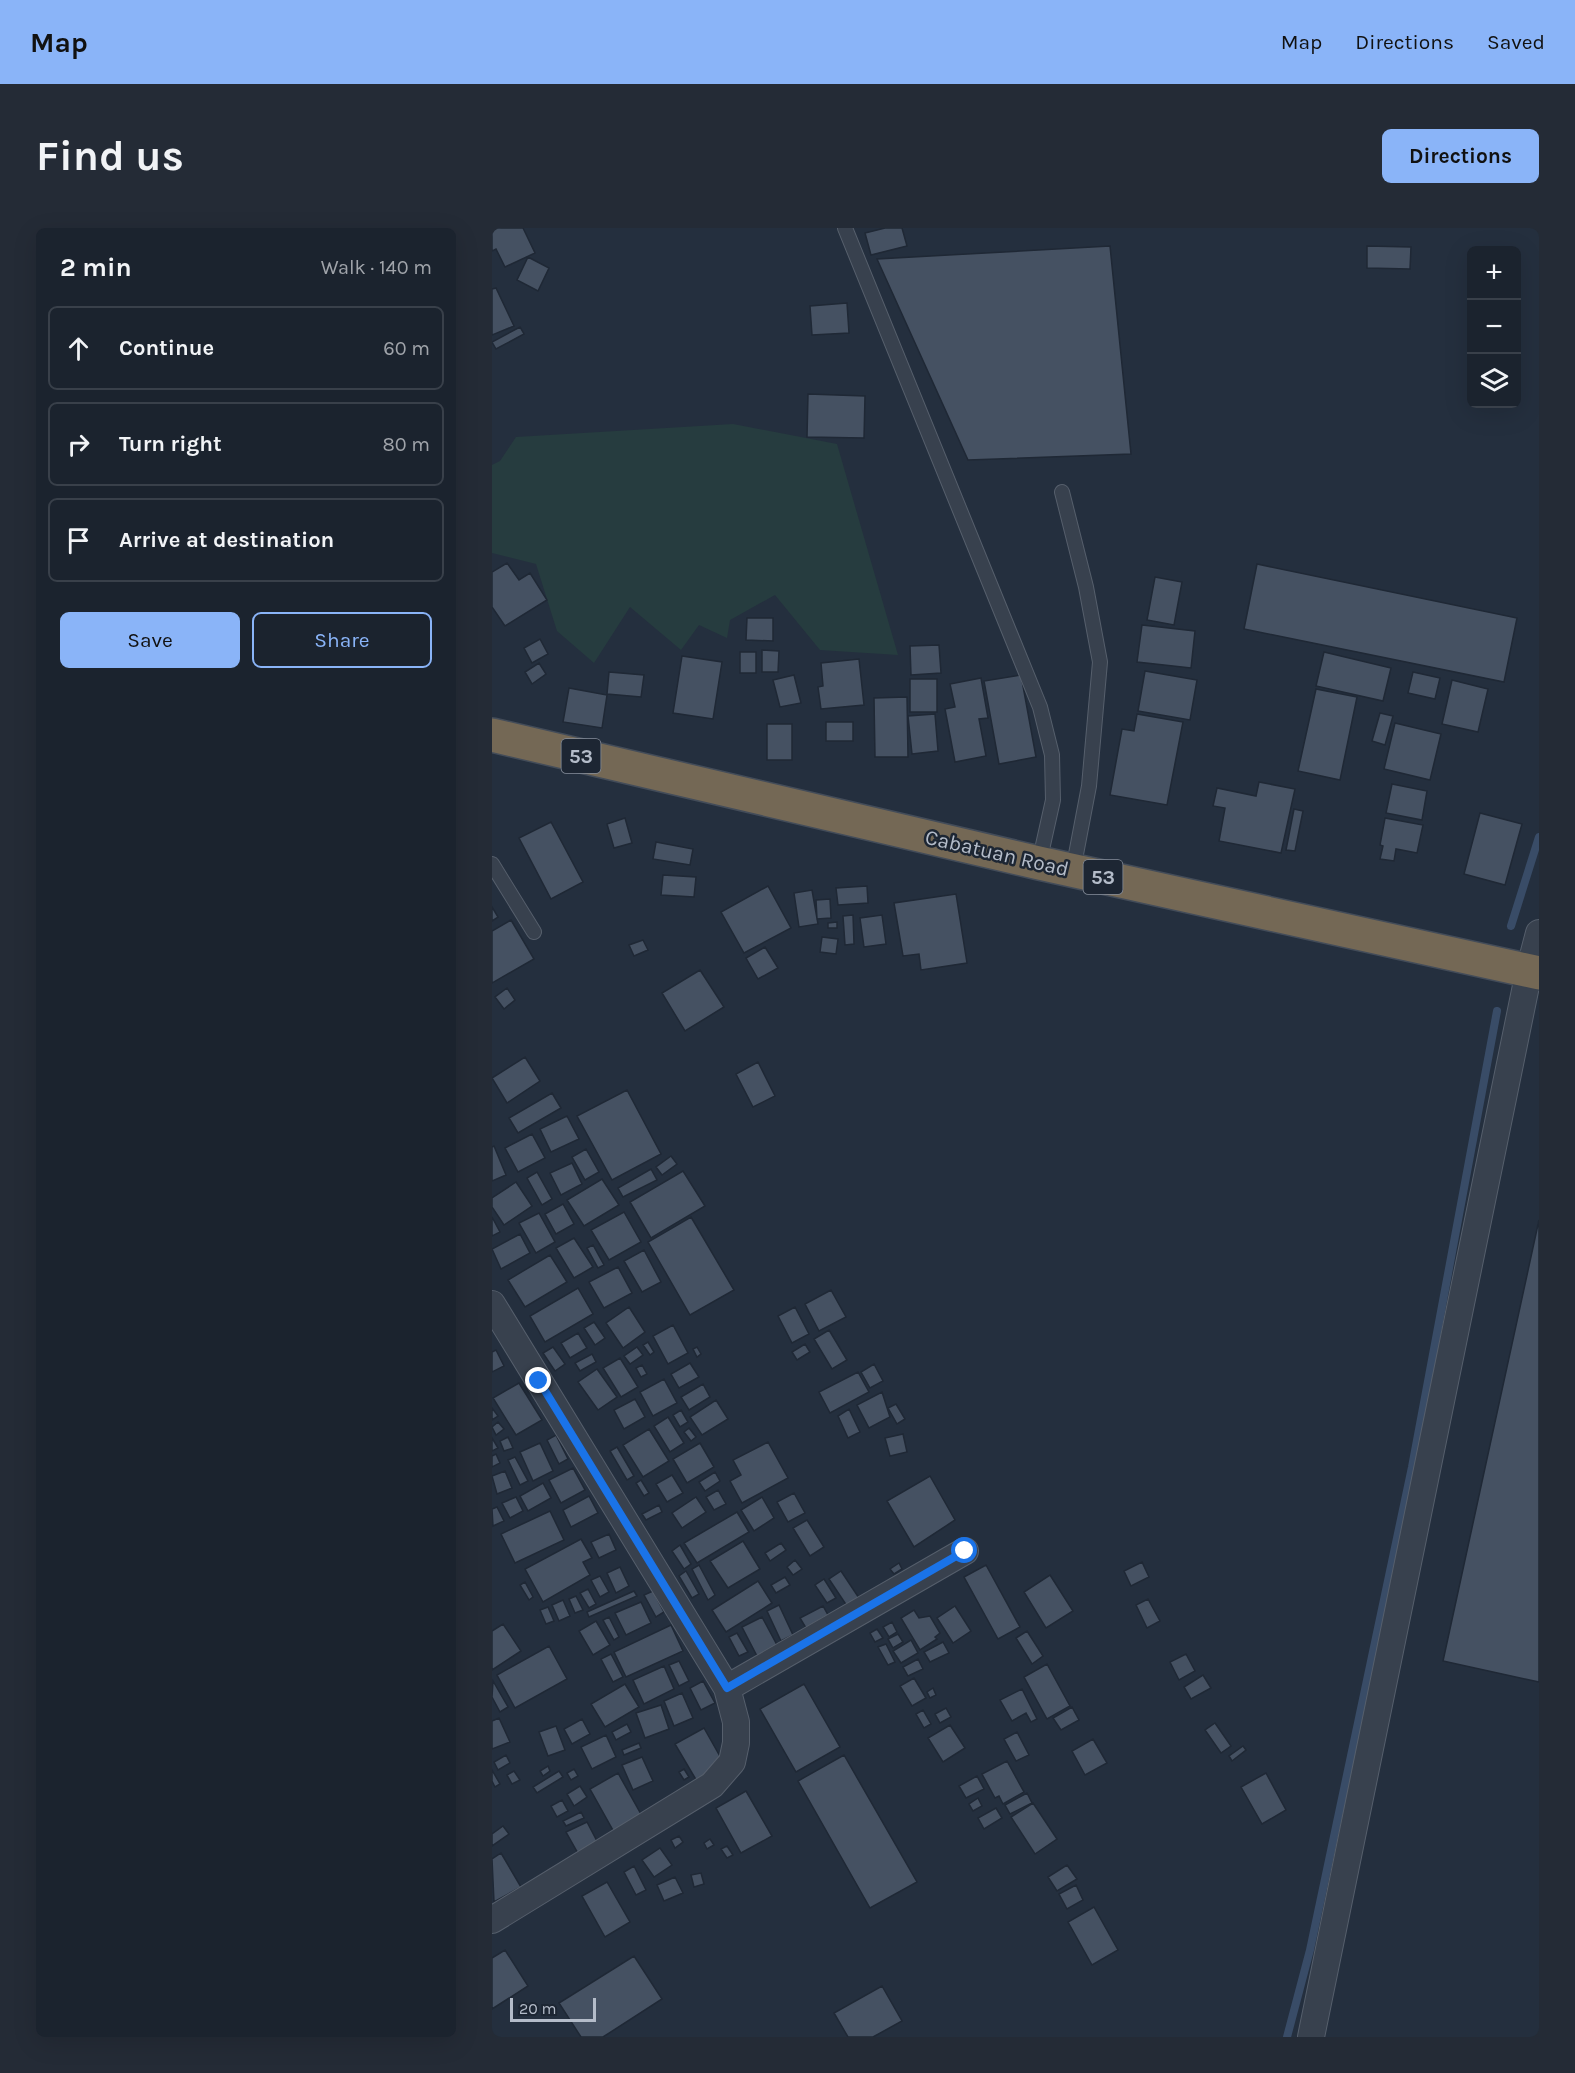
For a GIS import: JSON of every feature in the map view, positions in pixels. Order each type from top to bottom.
[{"type":"highway","name":"Cabatuan Road","points":[[492,735],[1039,863],[1534,972]]},
{"type":"street","points":[[1311,2037],[1534,972],[1539,933]]},
{"type":"street","points":[[492,1304],[727,1688],[736,1722],[736,1743],[732,1762],[712,1785],[492,1920]]},
{"type":"street","points":[[727,1688],[965,1551]]},
{"type":"lane","points":[[845,228],[1040,707],[1052,755],[1053,800],[1039,863]]},
{"type":"lane","points":[[1062,492],[1086,587],[1100,662],[1089,786],[1073,870]]},
{"type":"lane","points":[[492,864],[534,932]]},
{"type":"green space","points":[[733,424],[837,444],[898,655],[820,650],[775,595],[730,620],[727,638],[699,625],[681,650],[630,607],[594,663],[557,631],[536,564],[492,553],[492,465],[500,461],[516,437]]},
{"type":"building","points":[[492,228],[523,228],[535,253],[505,267],[496,249],[492,251]]},
{"type":"building","points":[[885,228],[902,228],[907,246],[871,255],[865,233]]},
{"type":"building","points":[[1110,246],[1131,454],[968,460],[877,259]]},
{"type":"building","points":[[1367,246],[1411,247],[1410,269],[1367,268]]},
{"type":"building","points":[[528,257],[549,268],[538,291],[517,280]]},
{"type":"building","points":[[496,288],[514,326],[492,335],[492,289]]},
{"type":"building","points":[[847,303],[849,333],[812,335],[810,306]]},
{"type":"building","points":[[520,327],[524,334],[496,349],[492,342]]},
{"type":"building","points":[[808,394],[865,396],[864,438],[807,437]]},
{"type":"building","points":[[507,563],[519,580],[530,573],[547,600],[505,626],[492,607],[492,572]]},
{"type":"building","points":[[1257,564],[1517,618],[1504,682],[1244,629]]},
{"type":"building","points":[[1155,577],[1182,582],[1174,625],[1147,620]]},
{"type":"building","points":[[747,618],[773,618],[773,641],[746,640]]},
{"type":"building","points":[[1142,625],[1195,631],[1191,668],[1137,662]]},
{"type":"building","points":[[540,639],[548,654],[532,663],[524,648]]},
{"type":"building","points":[[939,645],[941,673],[911,675],[910,646]]},
{"type":"building","points":[[762,650],[779,651],[778,672],[762,672]]},
{"type":"building","points":[[740,652],[756,652],[756,673],[740,673]]},
{"type":"building","points":[[1324,652],[1391,668],[1383,701],[1316,686]]},
{"type":"building","points":[[682,656],[722,662],[713,719],[673,713]]},
{"type":"building","points":[[859,659],[864,705],[821,709],[818,687],[823,686],[821,663]]},
{"type":"building","points":[[539,663],[546,674],[532,684],[525,672]]},
{"type":"building","points":[[1145,671],[1197,680],[1190,720],[1138,711]]},
{"type":"building","points":[[609,672],[644,675],[641,697],[607,694]]},
{"type":"building","points":[[1413,672],[1440,678],[1435,699],[1408,693]]},
{"type":"building","points":[[794,675],[801,703],[780,707],[773,680]]},
{"type":"building","points":[[1021,675],[1036,757],[999,764],[984,681]]},
{"type":"building","points":[[981,678],[988,718],[979,719],[986,756],[955,762],[945,709],[955,707],[950,684]]},
{"type":"building","points":[[910,679],[937,679],[937,712],[910,712]]},
{"type":"building","points":[[1452,680],[1488,689],[1478,732],[1442,724]]},
{"type":"building","points":[[569,688],[607,695],[602,728],[563,722]]},
{"type":"building","points":[[1316,689],[1357,697],[1340,780],[1298,771]]},
{"type":"building","points":[[907,697],[908,757],[875,757],[874,698]]},
{"type":"building","points":[[1380,713],[1393,716],[1385,745],[1372,741]]},
{"type":"building","points":[[935,714],[938,751],[912,754],[908,716]]},
{"type":"building","points":[[1137,714],[1183,722],[1167,805],[1110,795],[1122,729],[1134,731]]},
{"type":"building","points":[[826,722],[853,722],[853,741],[826,741]]},
{"type":"building","points":[[1395,723],[1441,734],[1430,780],[1384,769]]},
{"type":"building","points":[[767,724],[792,724],[792,760],[767,760]]},
{"type":"building","points":[[1259,782],[1295,789],[1281,853],[1219,841],[1225,808],[1213,806],[1217,788],[1256,796]]},
{"type":"building","points":[[1392,784],[1427,791],[1422,820],[1386,813]]},
{"type":"building","points":[[1294,809],[1303,811],[1295,851],[1286,850]]},
{"type":"building","points":[[1480,813],[1522,824],[1505,885],[1464,874]]},
{"type":"building","points":[[625,818],[632,843],[614,848],[607,824]]},
{"type":"building","points":[[1385,818],[1423,825],[1417,853],[1396,849],[1394,861],[1380,859]]},
{"type":"building","points":[[551,822],[583,882],[551,899],[519,838]]},
{"type":"building","points":[[656,842],[693,849],[690,865],[653,859]]},
{"type":"building","points":[[663,875],[696,877],[694,897],[661,895]]},
{"type":"building","points":[[768,886],[791,928],[744,953],[721,912]]},
{"type":"building","points":[[867,886],[868,903],[838,905],[836,888]]},
{"type":"building","points":[[812,890],[818,924],[799,927],[794,893]]},
{"type":"building","points":[[956,894],[967,963],[921,970],[919,954],[903,956],[894,903]]},
{"type":"building","points":[[830,899],[831,918],[817,919],[816,900]]},
{"type":"building","points":[[492,907],[498,917],[492,921]]},
{"type":"building","points":[[853,915],[854,944],[845,945],[843,916]]},
{"type":"building","points":[[882,915],[886,944],[864,947],[860,918]]},
{"type":"building","points":[[511,920],[534,959],[492,983],[492,931]]},
{"type":"building","points":[[837,922],[837,928],[828,928],[828,923]]},
{"type":"building","points":[[822,937],[838,939],[836,954],[820,952]]},
{"type":"building","points":[[643,940],[648,950],[634,956],[629,945]]},
{"type":"building","points":[[765,947],[778,968],[758,979],[746,958]]},
{"type":"building","points":[[700,970],[724,1007],[685,1031],[662,993]]},
{"type":"building","points":[[507,988],[515,1000],[504,1009],[495,997]]},
{"type":"building","points":[[525,1057],[540,1081],[507,1103],[492,1078]]},
{"type":"building","points":[[758,1062],[775,1096],[753,1107],[736,1074]]},
{"type":"building","points":[[627,1090],[661,1154],[612,1180],[577,1116]]},
{"type":"building","points":[[552,1093],[561,1108],[518,1133],[509,1118]]},
{"type":"building","points":[[567,1116],[579,1139],[551,1152],[540,1129]]},
{"type":"building","points":[[532,1134],[545,1158],[518,1172],[505,1148]]},
{"type":"building","points":[[494,1146],[506,1175],[492,1181],[492,1147]]},
{"type":"building","points":[[586,1149],[599,1172],[585,1180],[572,1157]]},
{"type":"building","points":[[671,1156],[677,1164],[662,1175],[656,1167]]},
{"type":"building","points":[[572,1163],[582,1184],[561,1195],[550,1173]]},
{"type":"building","points":[[651,1169],[657,1180],[623,1197],[618,1188]]},
{"type":"building","points":[[683,1171],[705,1206],[651,1238],[630,1202]]},
{"type":"building","points":[[537,1172],[552,1199],[542,1205],[527,1178]]},
{"type":"building","points":[[602,1179],[619,1205],[584,1226],[567,1200]]},
{"type":"building","points":[[516,1182],[532,1206],[504,1225],[492,1207],[492,1198]]},
{"type":"building","points":[[563,1204],[574,1224],[556,1234],[545,1214]]},
{"type":"building","points":[[624,1212],[641,1242],[609,1260],[591,1230]]},
{"type":"building","points":[[539,1213],[555,1242],[536,1253],[519,1223]]},
{"type":"building","points":[[492,1217],[500,1232],[492,1236]]},
{"type":"building","points":[[691,1217],[734,1290],[690,1315],[648,1242]]},
{"type":"building","points":[[1539,1220],[1539,1682],[1443,1661]]},
{"type":"building","points":[[520,1234],[530,1253],[501,1269],[492,1249]]},
{"type":"building","points":[[574,1238],[593,1267],[574,1278],[556,1248]]},
{"type":"building","points":[[593,1245],[604,1265],[598,1268],[587,1248]]},
{"type":"building","points":[[644,1250],[661,1282],[642,1292],[624,1261]]},
{"type":"building","points":[[550,1255],[567,1282],[525,1307],[508,1280]]},
{"type":"building","points":[[618,1267],[632,1293],[604,1308],[589,1282]]},
{"type":"building","points":[[578,1288],[593,1314],[545,1342],[530,1316]]},
{"type":"building","points":[[831,1290],[846,1317],[819,1331],[805,1304]]},
{"type":"building","points":[[629,1307],[645,1332],[623,1348],[606,1323]]},
{"type":"building","points":[[795,1307],[809,1334],[792,1343],[778,1316]]},
{"type":"building","points":[[594,1322],[605,1338],[595,1345],[584,1328]]},
{"type":"building","points":[[673,1325],[688,1353],[668,1364],[653,1336]]},
{"type":"building","points":[[829,1330],[847,1360],[832,1369],[814,1339]]},
{"type":"building","points":[[578,1333],[587,1348],[570,1358],[561,1343]]},
{"type":"building","points":[[648,1342],[654,1352],[650,1355],[643,1345]]},
{"type":"building","points":[[805,1344],[810,1352],[797,1360],[792,1352]]},
{"type":"building","points":[[553,1347],[565,1364],[555,1371],[543,1353]]},
{"type":"building","points":[[637,1347],[643,1355],[630,1364],[624,1356]]},
{"type":"building","points":[[697,1347],[701,1354],[697,1357],[693,1349]]},
{"type":"building","points":[[496,1350],[504,1366],[492,1372],[492,1352]]},
{"type":"building","points":[[592,1354],[596,1362],[580,1371],[575,1363]]},
{"type":"building","points":[[620,1358],[638,1387],[621,1397],[603,1368]]},
{"type":"building","points":[[690,1363],[699,1377],[679,1388],[671,1374]]},
{"type":"building","points":[[874,1364],[883,1381],[870,1388],[861,1372]]},
{"type":"building","points":[[642,1365],[647,1374],[641,1377],[636,1368]]},
{"type":"building","points":[[597,1369],[617,1397],[598,1410],[578,1382]]},
{"type":"building","points":[[858,1372],[869,1392],[830,1413],[819,1392]]},
{"type":"building","points":[[664,1379],[677,1403],[653,1416],[640,1392]]},
{"type":"building","points":[[519,1383],[542,1420],[516,1435],[493,1398]]},
{"type":"building","points":[[703,1384],[710,1397],[689,1410],[681,1397]]},
{"type":"building","points":[[882,1392],[890,1417],[869,1428],[857,1405]]},
{"type":"building","points":[[635,1399],[645,1417],[624,1429],[614,1410]]},
{"type":"building","points":[[716,1400],[728,1419],[702,1435],[690,1417]]},
{"type":"building","points":[[896,1404],[905,1419],[897,1424],[888,1408]]},
{"type":"building","points":[[492,1408],[498,1416],[492,1420]]},
{"type":"building","points":[[849,1409],[860,1432],[848,1438],[838,1416]]},
{"type":"building","points":[[681,1410],[688,1422],[680,1427],[673,1415]]},
{"type":"building","points":[[668,1417],[684,1443],[670,1452],[654,1426]]},
{"type":"building","points":[[498,1422],[504,1429],[496,1435],[492,1427]]},
{"type":"building","points":[[689,1428],[696,1437],[691,1441],[684,1432]]},
{"type":"building","points":[[649,1429],[669,1461],[643,1477],[623,1445]]},
{"type":"building","points":[[903,1434],[907,1452],[890,1456],[885,1438]]},
{"type":"building","points":[[556,1435],[568,1459],[559,1464],[547,1440]]},
{"type":"building","points":[[508,1437],[513,1448],[504,1451],[500,1441]]},
{"type":"building","points":[[492,1438],[498,1448],[492,1451]]},
{"type":"building","points":[[768,1442],[788,1478],[742,1503],[730,1481],[741,1475],[733,1460]]},
{"type":"building","points":[[540,1443],[553,1471],[533,1481],[520,1452]]},
{"type":"building","points":[[700,1443],[714,1467],[687,1483],[673,1459]]},
{"type":"building","points":[[617,1447],[634,1476],[627,1480],[610,1451]]},
{"type":"building","points":[[496,1454],[500,1463],[492,1467],[492,1456]]},
{"type":"building","points":[[515,1457],[528,1481],[520,1485],[508,1460]]},
{"type":"building","points":[[573,1468],[585,1490],[561,1503],[549,1480]]},
{"type":"building","points":[[505,1471],[512,1488],[497,1494],[492,1476]]},
{"type":"building","points":[[715,1472],[720,1481],[705,1491],[699,1482]]},
{"type":"building","points":[[672,1475],[683,1493],[667,1502],[656,1484]]},
{"type":"building","points":[[930,1476],[955,1520],[914,1547],[887,1501]]},
{"type":"building","points":[[641,1480],[649,1493],[644,1496],[636,1483]]},
{"type":"building","points":[[543,1483],[551,1498],[528,1511],[520,1496]]},
{"type":"building","points":[[718,1490],[726,1504],[714,1510],[706,1497]]},
{"type":"building","points":[[794,1493],[805,1513],[788,1522],[777,1502]]},
{"type":"building","points":[[589,1496],[598,1513],[571,1527],[563,1510]]},
{"type":"building","points":[[516,1497],[523,1511],[510,1518],[502,1503]]},
{"type":"building","points":[[696,1497],[706,1512],[682,1528],[672,1513]]},
{"type":"building","points":[[762,1497],[774,1518],[754,1531],[741,1510]]},
{"type":"building","points":[[659,1505],[662,1512],[646,1520],[642,1514]]},
{"type":"building","points":[[497,1507],[504,1521],[493,1526],[492,1509]]},
{"type":"building","points":[[550,1511],[564,1540],[515,1563],[501,1534]]},
{"type":"building","points":[[737,1512],[749,1532],[697,1563],[684,1543]]},
{"type":"building","points":[[807,1520],[824,1547],[810,1556],[793,1528]]},
{"type":"building","points":[[609,1534],[616,1550],[599,1558],[591,1542]]},
{"type":"building","points":[[581,1539],[592,1558],[583,1562],[590,1575],[543,1602],[525,1569]]},
{"type":"building","points":[[743,1541],[760,1569],[728,1588],[710,1561]]},
{"type":"building","points":[[781,1543],[786,1550],[770,1561],[765,1553]]},
{"type":"building","points":[[680,1545],[691,1564],[684,1569],[672,1551]]},
{"type":"building","points":[[795,1560],[802,1569],[793,1575],[787,1567]]},
{"type":"building","points":[[1142,1562],[1149,1577],[1131,1586],[1124,1571]]},
{"type":"building","points":[[899,1563],[902,1569],[894,1574],[890,1569]]},
{"type":"building","points":[[699,1565],[715,1595],[708,1600],[692,1569]]},
{"type":"building","points":[[986,1565],[1020,1627],[998,1639],[964,1577]]},
{"type":"building","points":[[620,1567],[629,1586],[616,1593],[607,1573]]},
{"type":"building","points":[[686,1571],[699,1594],[692,1598],[679,1576]]},
{"type":"building","points":[[841,1571],[859,1598],[847,1606],[829,1579]]},
{"type":"building","points":[[1050,1575],[1073,1611],[1046,1628],[1024,1592]]},
{"type":"building","points":[[600,1576],[609,1592],[600,1597],[591,1580]]},
{"type":"building","points":[[785,1577],[790,1585],[776,1593],[771,1585]]},
{"type":"building","points":[[824,1579],[836,1598],[827,1603],[815,1585]]},
{"type":"building","points":[[758,1581],[772,1603],[726,1632],[712,1610]]},
{"type":"building","points":[[525,1582],[533,1597],[529,1600],[520,1585]]},
{"type":"building","points":[[588,1589],[596,1604],[589,1608],[580,1593]]},
{"type":"building","points":[[634,1591],[637,1596],[589,1617],[587,1612]]},
{"type":"building","points":[[653,1591],[664,1612],[656,1617],[644,1595]]},
{"type":"building","points":[[576,1596],[583,1610],[575,1613],[569,1599]]},
{"type":"building","points":[[1148,1599],[1160,1621],[1147,1628],[1136,1605]]},
{"type":"building","points":[[563,1600],[570,1616],[559,1621],[552,1605]]},
{"type":"building","points":[[641,1602],[651,1623],[626,1635],[615,1613]]},
{"type":"building","points":[[779,1605],[793,1635],[781,1641],[767,1611]]},
{"type":"building","points":[[823,1606],[828,1615],[806,1628],[800,1618]]},
{"type":"building","points":[[955,1606],[971,1631],[953,1643],[937,1618]]},
{"type":"building","points":[[548,1607],[554,1621],[546,1624],[540,1610]]},
{"type":"building","points":[[914,1610],[919,1618],[930,1616],[940,1633],[935,1637],[937,1639],[920,1650],[901,1618]]},
{"type":"building","points":[[609,1617],[619,1637],[614,1640],[603,1620]]},
{"type":"building","points":[[762,1617],[777,1645],[757,1656],[742,1627]]},
{"type":"building","points":[[596,1621],[610,1645],[593,1655],[579,1631]]},
{"type":"building","points":[[892,1622],[897,1632],[889,1637],[883,1627]]},
{"type":"building","points":[[503,1624],[521,1651],[492,1670],[492,1631]]},
{"type":"building","points":[[671,1625],[683,1651],[626,1677],[614,1652]]},
{"type":"building","points":[[877,1629],[883,1638],[875,1642],[870,1633]]},
{"type":"building","points":[[1027,1631],[1043,1656],[1032,1664],[1016,1638]]},
{"type":"building","points":[[737,1633],[748,1652],[739,1656],[729,1637]]},
{"type":"building","points":[[898,1634],[903,1642],[893,1648],[888,1639]]},
{"type":"building","points":[[911,1640],[918,1653],[901,1663],[893,1651]]},
{"type":"building","points":[[943,1642],[949,1653],[930,1662],[924,1652]]},
{"type":"building","points":[[886,1644],[895,1662],[888,1665],[878,1647]]},
{"type":"building","points":[[549,1646],[567,1679],[515,1708],[497,1675]]},
{"type":"building","points":[[611,1654],[623,1677],[613,1682],[601,1659]]},
{"type":"building","points":[[1186,1654],[1195,1671],[1179,1680],[1170,1662]]},
{"type":"building","points":[[918,1659],[923,1669],[908,1676],[903,1667]]},
{"type":"building","points":[[679,1661],[689,1681],[679,1686],[669,1665]]},
{"type":"building","points":[[1047,1664],[1070,1706],[1047,1719],[1024,1677]]},
{"type":"building","points":[[664,1666],[674,1689],[644,1704],[633,1680]]},
{"type":"building","points":[[1203,1675],[1211,1688],[1191,1699],[1184,1687]]},
{"type":"building","points":[[914,1678],[926,1698],[912,1706],[900,1686]]},
{"type":"building","points":[[493,1681],[508,1707],[500,1712],[492,1697]]},
{"type":"building","points":[[703,1681],[715,1703],[701,1710],[690,1688]]},
{"type":"building","points":[[625,1684],[639,1707],[605,1727],[591,1704]]},
{"type":"building","points":[[804,1684],[840,1747],[796,1772],[760,1709]]},
{"type":"building","points":[[933,1688],[936,1695],[930,1698],[927,1692]]},
{"type":"building","points":[[1022,1689],[1037,1719],[1031,1722],[1026,1713],[1012,1721],[1000,1700]]},
{"type":"building","points":[[682,1693],[693,1718],[674,1726],[664,1701]]},
{"type":"building","points":[[661,1705],[669,1729],[645,1738],[636,1713]]},
{"type":"building","points":[[1072,1707],[1079,1720],[1061,1730],[1053,1718]]},
{"type":"building","points":[[946,1708],[951,1717],[940,1723],[935,1714]]},
{"type":"building","points":[[923,1710],[931,1724],[924,1728],[916,1714]]},
{"type":"building","points":[[499,1718],[510,1742],[492,1749],[492,1721]]},
{"type":"building","points":[[582,1719],[590,1734],[572,1744],[564,1729]]},
{"type":"building","points":[[1215,1723],[1231,1746],[1221,1753],[1205,1730]]},
{"type":"building","points":[[627,1724],[631,1732],[616,1740],[612,1732]]},
{"type":"building","points":[[950,1725],[965,1748],[943,1762],[928,1738]]},
{"type":"building","points":[[556,1726],[565,1750],[548,1756],[539,1732]]},
{"type":"building","points":[[704,1728],[726,1767],[698,1783],[675,1744]]},
{"type":"building","points":[[1017,1732],[1029,1755],[1016,1761],[1004,1739]]},
{"type":"building","points":[[606,1735],[616,1757],[592,1769],[581,1747]]},
{"type":"building","points":[[1093,1739],[1107,1763],[1085,1775],[1072,1751]]},
{"type":"building","points":[[639,1743],[641,1748],[624,1755],[622,1750]]},
{"type":"building","points":[[1243,1746],[1246,1750],[1232,1761],[1229,1756]]},
{"type":"building","points":[[506,1755],[510,1763],[498,1770],[494,1762]]},
{"type":"building","points":[[844,1755],[917,1882],[870,1908],[798,1781]]},
{"type":"building","points":[[642,1757],[653,1781],[633,1790],[622,1765]]},
{"type":"building","points":[[1007,1761],[1024,1792],[1003,1804],[999,1796],[995,1798],[982,1774]]},
{"type":"building","points":[[548,1766],[550,1771],[543,1776],[540,1771]]},
{"type":"building","points":[[574,1769],[578,1776],[571,1780],[567,1773]]},
{"type":"building","points":[[684,1769],[689,1777],[684,1780],[679,1772]]},
{"type":"building","points":[[492,1770],[500,1784],[495,1787],[492,1781]]},
{"type":"building","points":[[514,1771],[520,1780],[512,1784],[507,1775]]},
{"type":"building","points":[[559,1771],[563,1777],[537,1793],[533,1787]]},
{"type":"building","points":[[618,1773],[642,1816],[614,1832],[590,1789]]},
{"type":"building","points":[[1266,1773],[1286,1810],[1262,1824],[1241,1787]]},
{"type":"building","points":[[977,1776],[984,1789],[966,1798],[959,1786]]},
{"type":"building","points":[[580,1786],[587,1797],[574,1806],[567,1794]]},
{"type":"building","points":[[746,1791],[772,1836],[741,1853],[716,1808]]},
{"type":"building","points":[[1027,1793],[1032,1803],[1010,1814],[1005,1805]]},
{"type":"building","points":[[978,1798],[982,1806],[973,1811],[969,1804]]},
{"type":"building","points":[[562,1800],[568,1811],[557,1817],[551,1806]]},
{"type":"building","points":[[1033,1803],[1057,1839],[1035,1854],[1011,1817]]},
{"type":"building","points":[[996,1808],[1002,1818],[984,1829],[978,1818]]},
{"type":"building","points":[[581,1812],[584,1818],[566,1826],[563,1821]]},
{"type":"building","points":[[587,1822],[599,1845],[579,1855],[566,1832]]},
{"type":"building","points":[[503,1826],[509,1834],[492,1846],[492,1834]]},
{"type":"building","points":[[679,1836],[683,1842],[675,1848],[671,1840]]},
{"type":"building","points":[[710,1839],[714,1845],[707,1849],[704,1843]]},
{"type":"building","points":[[727,1846],[733,1855],[727,1858],[721,1849]]},
{"type":"building","points":[[660,1848],[672,1865],[654,1877],[642,1860]]},
{"type":"building","points":[[501,1853],[521,1887],[494,1902],[492,1859]]},
{"type":"building","points":[[1067,1865],[1077,1879],[1057,1891],[1048,1877]]},
{"type":"building","points":[[634,1866],[646,1890],[636,1895],[624,1872]]},
{"type":"building","points":[[701,1873],[704,1884],[694,1887],[691,1875]]},
{"type":"building","points":[[675,1877],[683,1893],[664,1901],[657,1885]]},
{"type":"building","points":[[607,1882],[630,1922],[605,1937],[582,1896]]},
{"type":"building","points":[[1076,1885],[1083,1900],[1067,1909],[1059,1894]]},
{"type":"building","points":[[1094,1907],[1118,1950],[1092,1965],[1068,1922]]},
{"type":"building","points":[[505,1950],[528,1986],[492,2009],[492,1958]]},
{"type":"building","points":[[634,1956],[662,1999],[603,2037],[581,2037],[559,2003]]},
{"type":"building","points":[[882,1986],[902,2021],[873,2037],[848,2037],[834,2013]]},
{"type":"waterway","points":[[1511,926],[1539,837]]},
{"type":"waterway","points":[[1287,2037],[1310,1950],[1412,1467],[1497,1011]]},
{"type":"route","points":[[539,1381],[727,1688],[965,1551]]}]
